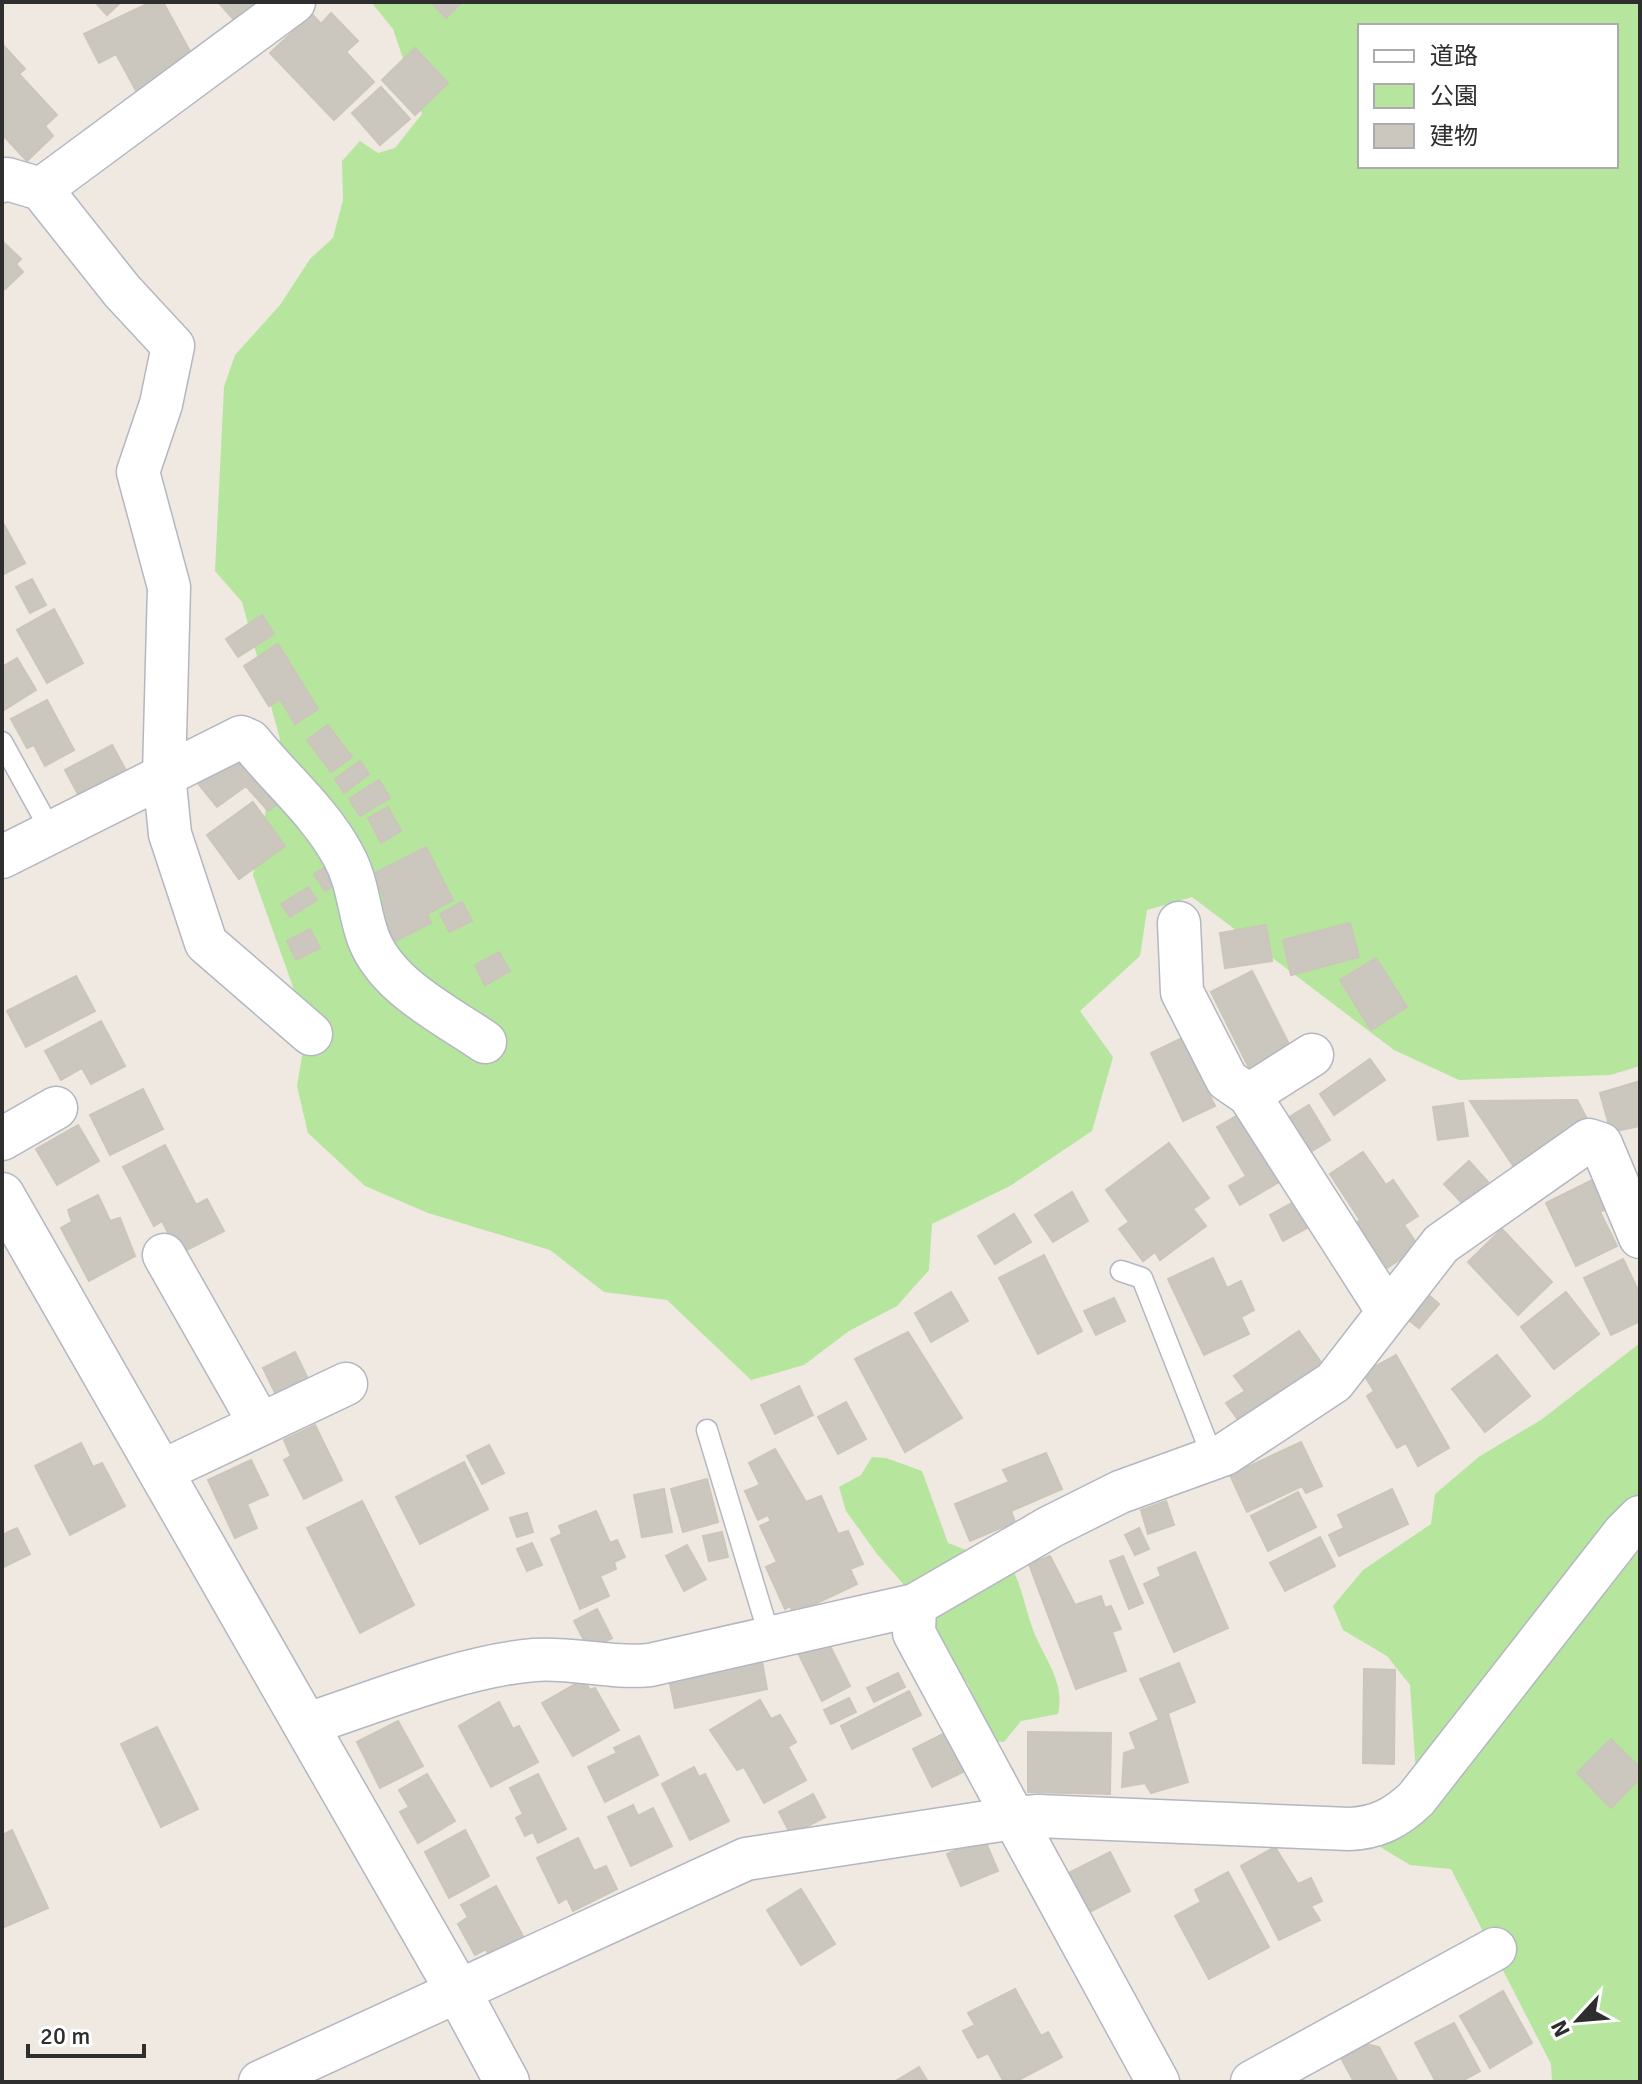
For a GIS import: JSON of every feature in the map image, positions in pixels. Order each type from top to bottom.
[{"type":"street","points":[[294,2],[13,181],[173,346],[161,404],[138,472],[169,587],[164,774],[170,834],[206,943],[311,1034]]},
{"type":"street","points":[[2,857],[241,737],[250,741],[322,821],[344,857],[361,896],[366,931],[378,958],[402,985],[485,1042]]},
{"type":"street","points":[[1179,923],[1182,992],[1227,1080],[1249,1095],[1388,1312]]},
{"type":"street","points":[[1249,1095],[1312,1055]]},
{"type":"street","points":[[2,1139],[56,1108]]},
{"type":"street","points":[[305,1725],[502,1663],[539,1659],[621,1668],[650,1665],[915,1605],[1050,1527],[1120,1492],[1213,1458],[1334,1382],[1441,1244],[1589,1140],[1601,1144],[1640,1237]]},
{"type":"street","points":[[2,1195],[458,1991],[507,2082]]},
{"type":"street","points":[[164,1255],[260,1424]]},
{"type":"street","points":[[160,1472],[346,1384]]},
{"type":"street","points":[[260,2082],[746,1859],[1038,1816],[1349,1829],[1366,1828],[1397,1817],[1416,1799],[1624,1533],[1640,1517]]},
{"type":"street","points":[[915,1605],[914,1633],[1158,2082]]},
{"type":"street","points":[[1252,2082],[1495,1949]]},
{"type":"lane","points":[[2,742],[51,831]]},
{"type":"lane","points":[[1121,1271],[1142,1278],[1213,1458]]},
{"type":"lane","points":[[707,1430],[770,1638]]},
{"type":"green space","points":[[371,2],[1640,2],[1640,1066],[1610,1075],[1459,1080],[1394,1050],[1192,897],[1147,910],[1140,956],[1080,1011],[1113,1057],[1092,1131],[1010,1186],[932,1224],[929,1270],[897,1306],[849,1331],[804,1365],[751,1380],[667,1300],[604,1292],[550,1250],[428,1213],[365,1186],[308,1133],[297,1086],[307,1026],[253,875],[280,739],[242,602],[215,571],[224,387],[235,355],[280,305],[310,259],[333,238],[343,200],[342,161],[360,141],[378,153],[395,148],[422,114],[393,29]]},
{"type":"green space","points":[[1640,1343],[1640,2082],[1552,2082],[1551,2064],[1451,1869],[1410,1865],[1377,1845],[1416,1773],[1410,1685],[1387,1656],[1343,1630],[1333,1606],[1363,1570],[1431,1524],[1435,1494],[1480,1456],[1541,1420]]},
{"type":"green space","points":[[872,1457],[886,1458],[922,1471],[948,1543],[1012,1568],[1032,1627],[1056,1680],[1060,1702],[1058,1714],[1021,1721],[1004,1742],[989,1741],[968,1684],[948,1663],[931,1616],[877,1554],[846,1511],[839,1487],[861,1475]]},
{"type":"building","points":[[95,2],[121,2],[107,15]]},
{"type":"building","points":[[151,2],[163,2],[197,64],[139,96],[116,54],[99,63],[84,34]]},
{"type":"building","points":[[218,2],[258,2],[236,22]]},
{"type":"building","points":[[431,2],[462,2],[446,18]]},
{"type":"building","points":[[331,13],[358,41],[346,52],[374,82],[334,120],[270,53],[312,14],[321,24]]},
{"type":"building","points":[[2,44],[25,69],[19,74],[57,115],[45,126],[53,136],[27,161],[2,134]]},
{"type":"building","points":[[415,48],[448,83],[415,115],[382,80]]},
{"type":"building","points":[[381,87],[410,119],[380,145],[352,113]]},
{"type":"building","points":[[2,241],[21,259],[16,264],[23,272],[5,289],[2,286]]},
{"type":"building","points":[[2,521],[25,563],[2,575]]},
{"type":"building","points":[[32,579],[46,605],[30,613],[16,587]]},
{"type":"building","points":[[54,609],[83,663],[47,683],[17,630]]},
{"type":"building","points":[[262,615],[274,634],[238,657],[226,639]]},
{"type":"building","points":[[278,644],[318,709],[295,724],[280,699],[269,706],[244,666]]},
{"type":"building","points":[[17,658],[36,690],[4,710],[2,667]]},
{"type":"building","points":[[47,700],[74,750],[45,766],[34,745],[27,748],[11,719]]},
{"type":"building","points":[[328,725],[352,757],[331,772],[307,740]]},
{"type":"building","points":[[112,745],[128,774],[81,800],[65,770]]},
{"type":"building","points":[[238,749],[282,801],[268,811],[246,786],[217,807],[196,781]]},
{"type":"building","points":[[360,761],[369,774],[344,793],[335,779]]},
{"type":"building","points":[[379,780],[390,798],[360,816],[349,799]]},
{"type":"building","points":[[253,802],[285,846],[239,879],[207,835]]},
{"type":"building","points":[[388,807],[401,831],[381,843],[368,818]]},
{"type":"building","points":[[426,847],[453,900],[427,914],[431,923],[395,941],[377,905],[385,900],[373,874]]},
{"type":"building","points":[[330,864],[339,882],[325,891],[314,874]]},
{"type":"building","points":[[308,887],[317,900],[290,917],[281,904]]},
{"type":"building","points":[[462,902],[472,921],[449,932],[440,914]]},
{"type":"building","points":[[1350,923],[1359,957],[1291,975],[1283,940]]},
{"type":"building","points":[[1266,925],[1272,961],[1225,968],[1220,933]]},
{"type":"building","points":[[310,929],[320,948],[296,960],[287,941]]},
{"type":"building","points":[[499,952],[510,971],[485,985],[475,965]]},
{"type":"building","points":[[1376,958],[1407,1007],[1371,1030],[1340,980]]},
{"type":"building","points":[[1252,971],[1294,1054],[1252,1074],[1211,992]]},
{"type":"building","points":[[76,976],[95,1011],[26,1047],[7,1011]]},
{"type":"building","points":[[101,1021],[125,1066],[91,1084],[82,1068],[61,1080],[45,1051]]},
{"type":"building","points":[[1182,1038],[1215,1106],[1183,1121],[1151,1053]]},
{"type":"building","points":[[1370,1059],[1385,1080],[1334,1115],[1320,1094]]},
{"type":"building","points":[[1640,1081],[1640,1126],[1611,1132],[1600,1093]]},
{"type":"building","points":[[143,1089],[163,1129],[110,1155],[90,1115]]},
{"type":"building","points":[[1577,1100],[1587,1119],[1516,1170],[1470,1101]]},
{"type":"building","points":[[1463,1103],[1468,1136],[1438,1140],[1433,1107]]},
{"type":"building","points":[[1309,1105],[1330,1140],[1307,1154],[1286,1119]]},
{"type":"building","points":[[1245,1111],[1284,1179],[1240,1205],[1229,1186],[1246,1176],[1217,1127]]},
{"type":"building","points":[[78,1125],[99,1161],[57,1185],[36,1149]]},
{"type":"building","points":[[1169,1143],[1209,1198],[1193,1209],[1206,1226],[1160,1260],[1155,1252],[1143,1261],[1119,1229],[1129,1222],[1106,1190]]},
{"type":"building","points":[[165,1145],[196,1205],[207,1199],[224,1231],[179,1254],[162,1221],[154,1226],[123,1167]]},
{"type":"building","points":[[1363,1152],[1386,1185],[1393,1180],[1418,1216],[1404,1225],[1419,1247],[1384,1270],[1353,1225],[1360,1220],[1330,1174]]},
{"type":"building","points":[[1469,1161],[1488,1182],[1464,1205],[1444,1184]]},
{"type":"building","points":[[1592,1180],[1606,1209],[1600,1212],[1617,1246],[1576,1266],[1546,1203]]},
{"type":"building","points":[[1072,1192],[1088,1221],[1053,1242],[1035,1215]]},
{"type":"building","points":[[98,1195],[110,1221],[120,1218],[135,1256],[89,1281],[61,1228],[72,1222],[68,1210]]},
{"type":"building","points":[[1301,1198],[1316,1223],[1283,1241],[1270,1215]]},
{"type":"building","points":[[1014,1214],[1031,1242],[995,1264],[978,1236]]},
{"type":"building","points":[[1502,1229],[1552,1282],[1518,1315],[1468,1262]]},
{"type":"building","points":[[1044,1255],[1082,1331],[1038,1354],[999,1278]]},
{"type":"building","points":[[1213,1258],[1227,1288],[1241,1281],[1254,1310],[1241,1317],[1249,1334],[1204,1355],[1168,1279]]},
{"type":"building","points":[[1623,1259],[1640,1294],[1640,1321],[1611,1335],[1584,1278]]},
{"type":"building","points":[[1422,1289],[1439,1304],[1419,1328],[1401,1314]]},
{"type":"building","points":[[951,1292],[968,1321],[931,1342],[915,1313]]},
{"type":"building","points":[[1566,1292],[1599,1334],[1554,1369],[1521,1327]]},
{"type":"building","points":[[1114,1298],[1125,1321],[1096,1335],[1084,1311]]},
{"type":"building","points":[[1299,1331],[1325,1368],[1242,1425],[1226,1403],[1245,1391],[1234,1376]]},
{"type":"building","points":[[908,1332],[962,1418],[905,1452],[855,1359]]},
{"type":"building","points":[[295,1352],[312,1387],[280,1403],[263,1368]]},
{"type":"building","points":[[1396,1355],[1449,1448],[1418,1466],[1406,1443],[1397,1448],[1367,1396],[1374,1391],[1363,1373]]},
{"type":"building","points":[[1497,1355],[1530,1396],[1485,1432],[1452,1389]]},
{"type":"building","points":[[799,1386],[813,1415],[775,1434],[761,1405]]},
{"type":"building","points":[[846,1402],[866,1439],[838,1454],[818,1417]]},
{"type":"building","points":[[315,1425],[342,1480],[304,1499],[284,1460],[291,1456],[284,1440]]},
{"type":"building","points":[[1301,1442],[1322,1486],[1306,1493],[1302,1486],[1247,1512],[1230,1475]]},
{"type":"building","points":[[81,1443],[93,1467],[102,1463],[125,1506],[70,1535],[35,1466]]},
{"type":"building","points":[[489,1445],[504,1473],[482,1484],[467,1456]]},
{"type":"building","points":[[775,1449],[806,1502],[821,1496],[838,1534],[848,1531],[863,1564],[850,1569],[857,1584],[794,1614],[790,1606],[785,1609],[766,1567],[777,1562],[760,1526],[771,1521],[768,1515],[758,1520],[745,1491],[760,1485],[749,1463]]},
{"type":"building","points":[[1046,1453],[1062,1489],[1011,1511],[1015,1522],[970,1541],[955,1504],[1009,1482],[1003,1470]]},
{"type":"building","points":[[251,1460],[268,1495],[247,1504],[257,1528],[235,1538],[208,1480]]},
{"type":"building","points":[[464,1462],[488,1509],[420,1544],[396,1497]]},
{"type":"building","points":[[707,1479],[718,1522],[683,1532],[671,1489]]},
{"type":"building","points":[[664,1489],[672,1532],[642,1537],[634,1495]]},
{"type":"building","points":[[1392,1489],[1408,1524],[1339,1556],[1329,1535],[1344,1528],[1338,1515]]},
{"type":"building","points":[[1298,1492],[1316,1527],[1268,1551],[1251,1516]]},
{"type":"building","points":[[362,1501],[414,1605],[360,1633],[307,1528]]},
{"type":"building","points":[[1166,1501],[1174,1525],[1148,1534],[1141,1510]]},
{"type":"building","points":[[596,1511],[610,1543],[617,1540],[625,1557],[614,1562],[616,1569],[600,1576],[609,1596],[580,1609],[551,1539],[562,1534],[559,1526]]},
{"type":"building","points":[[527,1513],[533,1532],[517,1537],[510,1518]]},
{"type":"building","points":[[17,1528],[30,1554],[2,1568],[2,1535]]},
{"type":"building","points":[[1139,1528],[1149,1549],[1135,1555],[1125,1535]]},
{"type":"building","points":[[722,1532],[728,1557],[709,1561],[703,1536]]},
{"type":"building","points":[[1320,1537],[1335,1566],[1285,1591],[1270,1563]]},
{"type":"building","points":[[532,1543],[542,1565],[527,1571],[517,1549]]},
{"type":"building","points":[[687,1545],[706,1579],[684,1591],[666,1556]]},
{"type":"building","points":[[1195,1552],[1228,1628],[1174,1652],[1144,1584],[1161,1576],[1158,1568]]},
{"type":"building","points":[[1050,1556],[1075,1605],[1101,1596],[1105,1608],[1111,1606],[1121,1629],[1112,1632],[1126,1671],[1076,1689],[1029,1564]]},
{"type":"building","points":[[1123,1556],[1143,1603],[1129,1609],[1110,1561]]},
{"type":"building","points":[[597,1609],[612,1638],[589,1650],[574,1621]]},
{"type":"building","points":[[826,1638],[850,1686],[822,1701],[798,1653]]},
{"type":"building","points":[[761,1656],[767,1689],[675,1708],[668,1674]]},
{"type":"building","points":[[1179,1663],[1195,1702],[1168,1713],[1188,1782],[1151,1793],[1145,1783],[1122,1787],[1124,1753],[1136,1749],[1130,1733],[1159,1720],[1140,1679]]},
{"type":"building","points":[[1364,1669],[1395,1670],[1394,1764],[1363,1763]]},
{"type":"building","points":[[898,1673],[905,1687],[874,1702],[867,1688]]},
{"type":"building","points":[[584,1679],[590,1690],[595,1688],[619,1730],[573,1756],[542,1703]]},
{"type":"building","points":[[909,1691],[921,1715],[852,1749],[841,1726]]},
{"type":"building","points":[[849,1698],[856,1712],[831,1724],[824,1710]]},
{"type":"building","points":[[760,1700],[771,1719],[780,1715],[796,1742],[788,1747],[806,1780],[764,1803],[744,1767],[737,1770],[710,1730]]},
{"type":"building","points":[[499,1702],[513,1729],[519,1726],[538,1762],[491,1787],[459,1726]]},
{"type":"building","points":[[398,1721],[423,1766],[380,1788],[357,1742]]},
{"type":"building","points":[[157,1727],[198,1809],[161,1827],[121,1744]]},
{"type":"building","points":[[1028,1732],[1111,1733],[1110,1794],[1028,1792]]},
{"type":"building","points":[[945,1733],[965,1771],[932,1787],[913,1749]]},
{"type":"building","points":[[639,1736],[658,1775],[605,1802],[588,1767],[617,1753],[614,1748]]},
{"type":"building","points":[[1611,1739],[1640,1768],[1640,1778],[1611,1808],[1577,1773]]},
{"type":"building","points":[[694,1767],[699,1777],[705,1774],[729,1821],[690,1840],[662,1784]]},
{"type":"building","points":[[427,1774],[455,1821],[418,1843],[400,1812],[409,1807],[399,1790]]},
{"type":"building","points":[[538,1774],[566,1829],[538,1843],[533,1832],[525,1836],[516,1818],[523,1814],[510,1788]]},
{"type":"building","points":[[813,1794],[825,1817],[791,1835],[779,1812]]},
{"type":"building","points":[[633,1805],[638,1816],[653,1808],[672,1846],[631,1866],[608,1817]]},
{"type":"building","points":[[12,1830],[48,1908],[2,1928],[2,1835]]},
{"type":"building","points":[[465,1830],[489,1876],[449,1898],[425,1852]]},
{"type":"building","points":[[578,1838],[594,1871],[606,1866],[617,1889],[573,1911],[567,1898],[559,1903],[537,1858]]},
{"type":"building","points":[[984,1838],[998,1871],[961,1886],[947,1854]]},
{"type":"building","points":[[1275,1847],[1298,1884],[1311,1878],[1322,1901],[1311,1906],[1320,1920],[1279,1940],[1241,1866]]},
{"type":"building","points":[[1110,1852],[1130,1891],[1084,1915],[1063,1876]]},
{"type":"building","points":[[1228,1872],[1269,1947],[1209,1979],[1175,1916],[1201,1902],[1195,1890]]},
{"type":"building","points":[[496,1886],[524,1938],[490,1957],[486,1949],[475,1955],[458,1924],[468,1917],[461,1905]]},
{"type":"building","points":[[801,1889],[835,1944],[801,1965],[767,1910]]},
{"type":"building","points":[[1015,1989],[1041,2036],[1048,2032],[1062,2057],[1015,2082],[1004,2082],[988,2053],[978,2058],[963,2031],[975,2025],[968,2013]]},
{"type":"building","points":[[1503,1991],[1532,2043],[1490,2068],[1460,2016]]},
{"type":"building","points":[[1454,2023],[1480,2071],[1460,2082],[1436,2082],[1415,2043]]},
{"type":"building","points":[[1366,2044],[1379,2047],[1398,2082],[1354,2082],[1341,2058]]},
{"type":"building","points":[[919,2067],[928,2082],[894,2082]]}]
